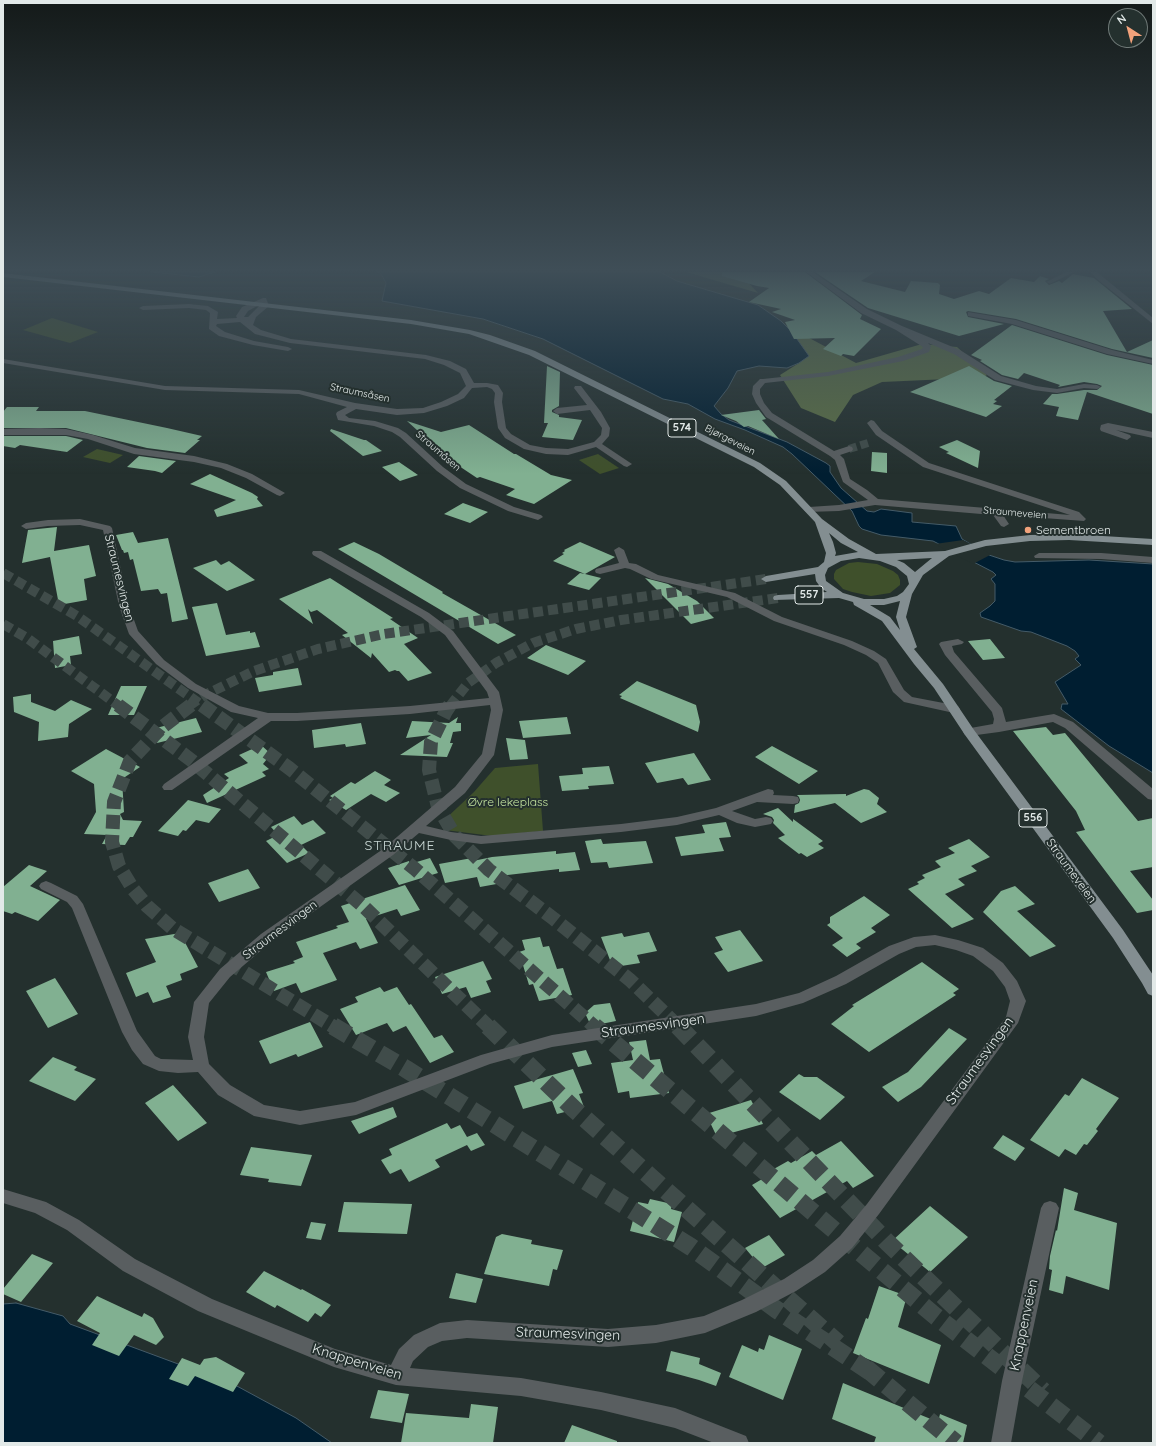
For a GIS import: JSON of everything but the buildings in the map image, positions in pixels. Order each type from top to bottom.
[{"type":"main road","name":"Bjørgeveien","points":[[503,339],[512,342],[757,465],[783,483],[819,521]]},
{"type":"main road","name":"574","points":[[819,521],[845,541],[872,556]]},
{"type":"main road","name":"574","points":[[819,521],[828,542],[830,553],[825,566]]},
{"type":"main road","name":"Straumeveien","points":[[882,558],[945,554],[999,540],[1045,537],[1153,542]]},
{"type":"main road","name":"Straumeveien","points":[[914,581],[918,573],[945,554]]},
{"type":"main road","name":"556","points":[[848,556],[872,556],[882,558],[892,561],[907,570],[914,581],[913,588],[901,598],[884,602],[854,600],[839,596],[825,586],[820,575],[825,566],[848,556]]},
{"type":"main road","name":"557","points":[[766,580],[825,566]]},
{"type":"main road","name":"Straumeveien","points":[[907,594],[901,617],[915,657]]},
{"type":"main road","name":"557","points":[[778,598],[812,595],[839,596]]},
{"type":"main road","name":"Straumeveien","points":[[854,600],[886,619],[915,657],[940,686],[969,732],[1118,934],[1149,981],[1153,990]]},
{"type":"street","points":[[241,339],[288,349]]},
{"type":"street","points":[[285,339],[426,357],[447,363],[463,371],[469,381],[470,386],[486,385],[495,387],[499,393],[498,402],[502,428],[508,436],[527,447],[546,451],[568,452],[586,448],[597,444],[605,436],[606,428],[593,407],[578,388]]},
{"type":"street","points":[[875,502],[864,492],[846,480],[839,459],[833,454],[769,415],[760,403],[756,394],[756,388],[764,382],[828,374],[900,358],[926,350],[927,346],[919,339]]},
{"type":"street","points":[[929,339],[963,356],[998,378],[1036,388],[1057,391],[1084,386],[1097,387]]},
{"type":"street","points":[[1069,339],[1110,352],[1153,362]]},
{"type":"street","name":"Straumsåsen","points":[[3,361],[165,388],[299,392],[374,410],[397,412],[424,410],[444,404],[460,396],[470,386]]},
{"type":"street","name":"Straumåsen","points":[[355,406],[340,414],[342,418],[375,424],[395,430],[403,435],[440,469],[463,486],[511,509],[538,517]]},
{"type":"street","points":[[556,411],[593,407]]},
{"type":"street","name":"Straumeveien","points":[[809,510],[847,507],[875,502],[1081,519],[1076,514],[926,465],[879,433],[872,423]]},
{"type":"street","points":[[1127,437],[1104,429],[1104,427],[1108,426],[1153,435]]},
{"type":"street","points":[[3,432],[66,432],[90,437],[134,451],[194,459],[224,466],[250,476],[280,493]]},
{"type":"street","points":[[597,444],[627,464]]},
{"type":"street","points":[[833,454],[849,449]]},
{"type":"street","points":[[994,511],[1004,524]]},
{"type":"street","name":"Straumesvingen","points":[[26,526],[48,523],[80,522],[107,528],[124,606],[133,632],[160,662],[192,686],[235,709],[268,717],[297,717],[410,710],[495,701]]},
{"type":"street","points":[[619,550],[625,565]]},
{"type":"street","name":"Straumesvingen","points":[[317,553],[425,615],[449,633],[493,692],[497,710],[488,755],[460,790],[388,852],[266,938],[225,973],[202,1002],[196,1037],[202,1066],[224,1090],[260,1111],[300,1118],[356,1108],[487,1059],[552,1041],[763,1008],[803,997],[894,950],[914,942],[935,940],[958,945],[978,952],[998,967],[1012,985],[1018,1001],[1013,1019],[873,1208],[846,1242],[819,1266],[790,1285],[749,1306],[705,1324],[656,1334],[608,1338],[467,1329],[440,1332],[421,1341],[411,1350],[406,1355],[396,1376]]},
{"type":"street","points":[[1039,556],[1101,556],[1153,560]]},
{"type":"street","points":[[600,571],[625,565],[632,566],[655,577],[724,593],[778,619],[848,643],[870,653],[882,661],[892,677],[898,692],[908,700],[954,709]]},
{"type":"street","points":[[958,642],[945,644],[949,653],[998,710],[1000,718],[999,728]]},
{"type":"street","points":[[168,787],[268,717]]},
{"type":"street","points":[[969,732],[1054,718],[1069,725],[1153,796]]},
{"type":"street","points":[[417,828],[451,836],[481,840],[621,828],[677,821],[720,811],[762,796],[793,800]]},
{"type":"street","points":[[720,811],[742,820],[755,823],[766,821]]},
{"type":"street","points":[[46,886],[72,900],[78,907],[130,1032],[138,1046],[149,1060],[159,1065],[178,1067],[202,1066]]},
{"type":"street","name":"Knappenveien","points":[[3,1196],[40,1207],[73,1225],[129,1265],[205,1306],[334,1358],[396,1376],[521,1387],[601,1401],[675,1418],[739,1443]]},
{"type":"street","name":"Knappenveien","points":[[1001,1443],[1012,1381],[1050,1208]]},
{"type":"green space","points":[[57,339],[79,339],[70,343]]},
{"type":"green space","points":[[794,339],[812,339],[856,363],[922,344],[957,347],[987,375],[978,381],[948,379],[882,382],[853,395],[835,422],[801,408],[780,375],[799,363]]},
{"type":"green space","points":[[97,449],[123,455],[110,463],[83,457]]},
{"type":"green space","points":[[598,454],[619,468],[600,474],[579,460]]},
{"type":"green space","points":[[858,562],[877,564],[893,571],[898,575],[900,585],[890,593],[871,596],[843,589],[834,579],[836,570],[849,563]]},
{"type":"green space","name":"Øvre lekeplass","points":[[538,764],[543,831],[492,836],[445,830],[441,823],[474,792],[495,768]]},
{"type":"water","points":[[544,339],[797,339],[809,356],[799,363],[787,368],[759,366],[737,371],[728,388],[714,406],[729,420],[787,442],[826,463],[830,466],[830,472],[841,488],[867,511],[874,512],[881,509],[912,513],[912,522],[956,526],[962,539],[989,555],[1004,560],[1015,562],[1089,560],[1153,564],[1153,773],[1109,746],[1061,709],[1062,704],[1068,704],[1055,682],[1081,665],[1075,659],[1079,656],[1075,651],[1067,646],[1031,632],[1021,631],[981,617],[980,613],[995,601],[995,584],[991,579],[996,575],[993,572],[933,541],[881,535],[862,529],[852,511],[783,447],[745,430],[715,419],[688,404],[663,399]]},
{"type":"water","points":[[16,1303],[63,1316],[70,1324],[235,1385],[296,1418],[332,1443],[3,1443],[3,1304]]},
{"type":"pier","points":[[963,540],[992,554],[973,564],[935,544]]},
{"type":"tunnel","points":[[849,449],[868,443]]},
{"type":"tunnel","points":[[3,573],[77,616],[196,701]]},
{"type":"tunnel","points":[[196,701],[203,696],[254,671],[318,649],[384,634],[766,579]]},
{"type":"tunnel","points":[[450,706],[468,683],[496,663],[533,643],[576,629],[621,620],[778,598]]},
{"type":"tunnel","points":[[3,624],[27,638],[119,706]]},
{"type":"tunnel","points":[[189,706],[196,701]]},
{"type":"tunnel","points":[[196,701],[203,706]]},
{"type":"tunnel","points":[[118,705],[156,734]]},
{"type":"tunnel","points":[[156,734],[191,705]]},
{"type":"tunnel","points":[[202,705],[289,768],[415,869],[595,1027]]},
{"type":"tunnel","points":[[450,705],[431,742],[429,770],[438,807],[455,836],[489,870],[554,919],[630,980],[679,1027]]},
{"type":"tunnel","points":[[156,734],[191,760],[363,906],[489,1027]]},
{"type":"tunnel","points":[[156,734],[130,761],[114,802],[112,842],[119,866],[133,889],[147,906],[172,928],[334,1027]]},
{"type":"tunnel","points":[[333,1026],[406,1069],[691,1247],[777,1310],[872,1373]]},
{"type":"tunnel","points":[[488,1026],[574,1109],[838,1343]]},
{"type":"tunnel","points":[[594,1026],[934,1315],[1099,1443]]},
{"type":"tunnel","points":[[679,1027],[888,1243],[1043,1391]]},
{"type":"tunnel","points":[[866,1368],[872,1373]]},
{"type":"tunnel","points":[[872,1373],[956,1443]]},
{"type":"place","name":"Sementbroen","points":[[1028,530]]},
{"type":"district","name":"STRAUME","points":[[400,846]]}]
